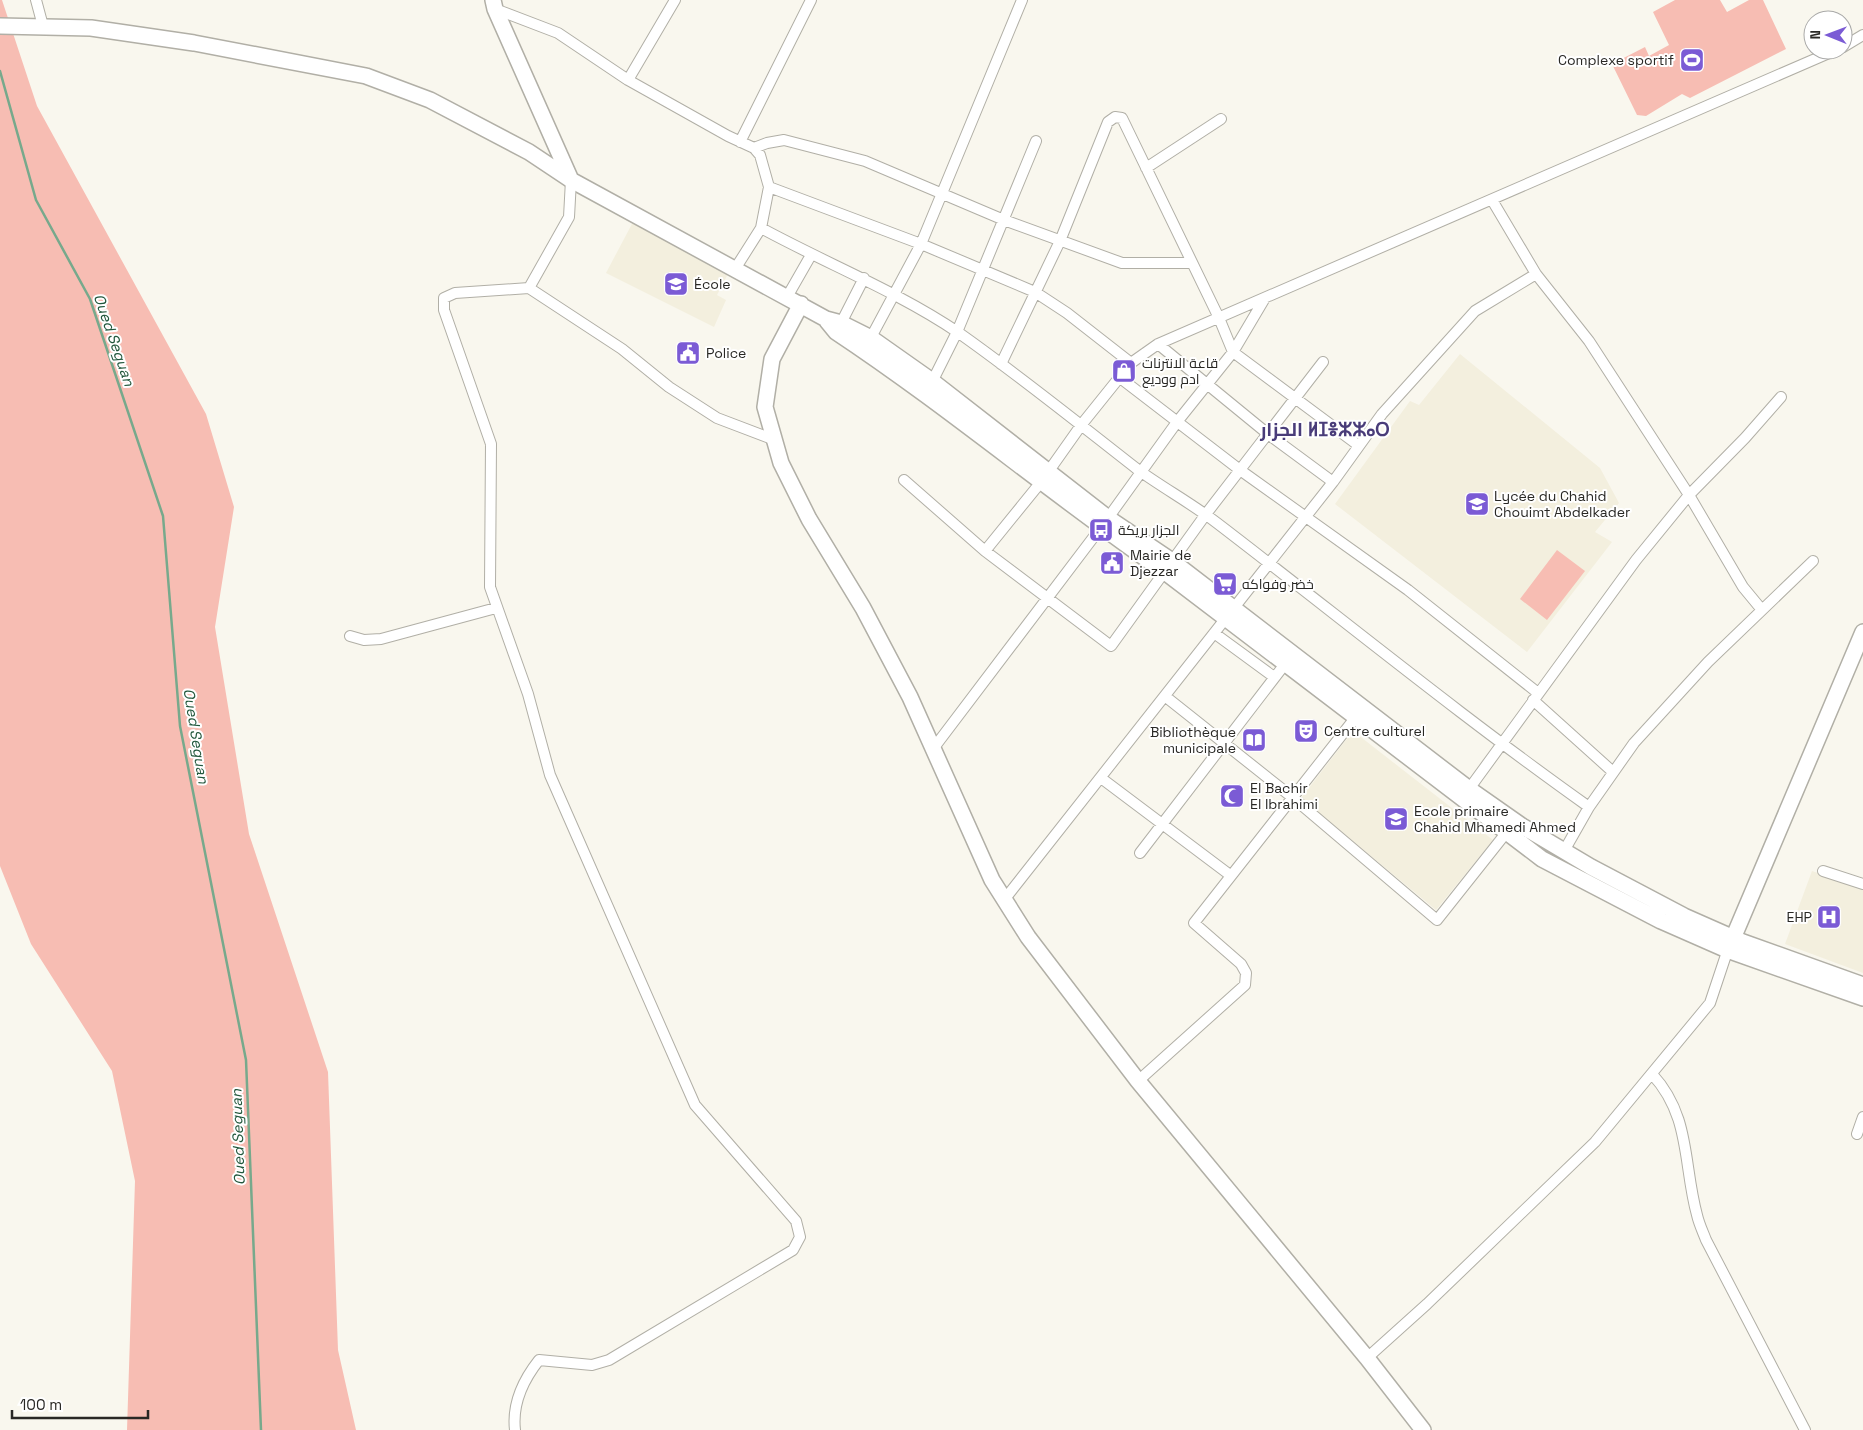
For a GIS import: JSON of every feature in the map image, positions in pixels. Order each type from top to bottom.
[{"type":"main road","points":[[494,4],[571,180]]},
{"type":"main road","points":[[0,26],[91,28],[185,42],[366,76],[430,100],[529,152],[571,180],[794,301],[868,344],[929,388],[1104,523],[1168,566],[1511,827],[1564,851],[1684,916],[1863,985]]},
{"type":"main road","points":[[794,301],[772,358],[765,407],[781,463],[809,519],[863,608],[910,697],[992,880],[1028,937],[1138,1081],[1367,1358],[1423,1430]]},
{"type":"main road","points":[[1229,613],[1285,664],[1360,712],[1469,789],[1542,858],[1572,876],[1661,921],[1727,950],[1863,998]]},
{"type":"main road","points":[[1734,936],[1863,632]]},
{"type":"street","points":[[36,0],[43,26]]},
{"type":"street","points":[[628,80],[675,0]]},
{"type":"street","points":[[740,142],[811,0]]},
{"type":"street","points":[[868,344],[921,244],[1022,0]]},
{"type":"street","points":[[494,4],[558,33],[628,80],[754,148],[760,155],[769,187],[761,228],[735,269]]},
{"type":"street","points":[[984,550],[1044,477],[1082,424],[1130,363],[1158,344],[1813,60]]},
{"type":"street","points":[[1001,364],[1060,241],[1108,122],[1115,117],[1122,118],[1219,318],[1233,352],[1358,445]]},
{"type":"street","points":[[1146,168],[1221,119]]},
{"type":"street","points":[[754,148],[784,140],[866,162],[1004,220],[1122,263],[1192,262]]},
{"type":"street","points":[[929,388],[957,332],[1036,141]]},
{"type":"street","points":[[529,288],[569,217],[571,180]]},
{"type":"street","points":[[769,187],[921,244],[982,272],[1035,292],[1067,313],[1130,363]]},
{"type":"street","points":[[1492,200],[1536,274],[1589,341],[1689,495],[1743,587],[1762,610]]},
{"type":"street","points":[[761,228],[811,255],[864,278],[957,332],[1082,424],[1140,471],[1206,514],[1501,745],[1589,808]]},
{"type":"street","points":[[794,301],[811,255]]},
{"type":"street","points":[[1004,900],[1166,697],[1268,562],[1334,482],[1358,445],[1382,414],[1475,311],[1536,274]]},
{"type":"street","points":[[835,325],[864,278]]},
{"type":"street","points":[[515,1430],[517,1405],[526,1378],[539,1360],[592,1365],[609,1360],[792,1250],[800,1237],[796,1221],[695,1106],[550,775],[528,694],[490,587],[491,444],[444,310],[444,298],[455,292],[529,288],[622,349],[669,387],[717,418],[775,440]]},
{"type":"street","points":[[933,749],[1104,523],[1177,422],[1233,352],[1265,298]]},
{"type":"street","points":[[1158,344],[1268,434],[1334,482]]},
{"type":"street","points":[[904,480],[984,550],[1111,646],[1206,514],[1323,362]]},
{"type":"street","points":[[1119,377],[1304,518],[1408,590],[1535,696],[1614,772]]},
{"type":"street","points":[[1469,789],[1636,560],[1689,495],[1745,438],[1781,397]]},
{"type":"street","points":[[1564,851],[1589,808],[1634,743],[1708,662],[1813,561]]},
{"type":"street","points":[[350,636],[364,640],[381,639],[496,608]]},
{"type":"street","points":[[1214,633],[1274,677]]},
{"type":"street","points":[[1140,853],[1285,664]]},
{"type":"street","points":[[1166,697],[1292,797],[1437,920],[1511,827]]},
{"type":"street","points":[[1138,1081],[1245,985],[1246,973],[1241,964],[1194,923],[1360,712]]},
{"type":"street","points":[[1101,778],[1230,875]]},
{"type":"street","points":[[1823,871],[1863,884]]},
{"type":"street","points":[[1367,1358],[1427,1304],[1595,1142],[1710,1003],[1727,950],[1734,936]]},
{"type":"street","points":[[1652,1074],[1664,1087],[1680,1120],[1697,1215],[1706,1240],[1805,1430]]},
{"type":"street","points":[[1857,1134],[1863,1117]]},
{"type":"shaded area","points":[[0,0],[2,0],[37,106],[206,414],[234,507],[215,627],[249,834],[328,1072],[338,1350],[356,1430],[127,1430],[135,1181],[112,1071],[31,944],[0,866]]},
{"type":"shaded area","name":"Complexe sportif","points":[[1675,0],[1720,0],[1727,12],[1749,0],[1763,0],[1786,49],[1690,98],[1682,94],[1646,116],[1637,115],[1612,64],[1645,47],[1649,56],[1669,45],[1653,12]]},
{"type":"shaded area","name":"École","points":[[633,222],[729,272],[717,295],[726,300],[714,327],[606,273]]},
{"type":"shaded area","name":"Lycée du Chahid Chouimt Abdelkader","points":[[1460,354],[1600,468],[1619,503],[1595,532],[1612,542],[1527,652],[1335,504],[1410,401],[1419,405]]},
{"type":"shaded area","points":[[1557,550],[1585,571],[1547,620],[1520,599]]},
{"type":"shaded area","name":"Ecole primaire Chahid Mhamedi Ahmed","points":[[1353,731],[1493,840],[1436,910],[1301,798]]},
{"type":"shaded area","name":"EHP","points":[[1812,871],[1863,889],[1863,973],[1785,944]]},
{"type":"waterway","name":"Oued Seguan","points":[[0,71],[36,200],[90,299],[163,516],[180,726],[246,1060],[261,1430]]},
{"type":"place","name":"Complexe sportif","points":[[1692,60]]},
{"type":"place","name":"École","points":[[676,284]]},
{"type":"place","name":"Police","points":[[688,353]]},
{"type":"place","name":"قاعة الانترنات ادم ووديع","points":[[1124,371]]},
{"type":"place","name":"Lycée du Chahid Chouimt Abdelkader","points":[[1477,504]]},
{"type":"place","name":"الجزار بريكة","points":[[1101,530]]},
{"type":"place","name":"Mairie de Djezzar","points":[[1112,563]]},
{"type":"place","name":"خضر وفواكه","points":[[1225,584]]},
{"type":"place","name":"Centre culturel","points":[[1306,731]]},
{"type":"place","name":"Bibliothèque municipale","points":[[1254,740]]},
{"type":"place","name":"El Bachir El Ibrahimi","points":[[1232,796]]},
{"type":"place","name":"Ecole primaire Chahid Mhamedi Ahmed","points":[[1396,819]]},
{"type":"place","name":"EHP","points":[[1829,917]]},
{"type":"district","name":"الجزار ⵍⵊⴻⵣⵣⴰⵔ","points":[[1325,429]]}]
